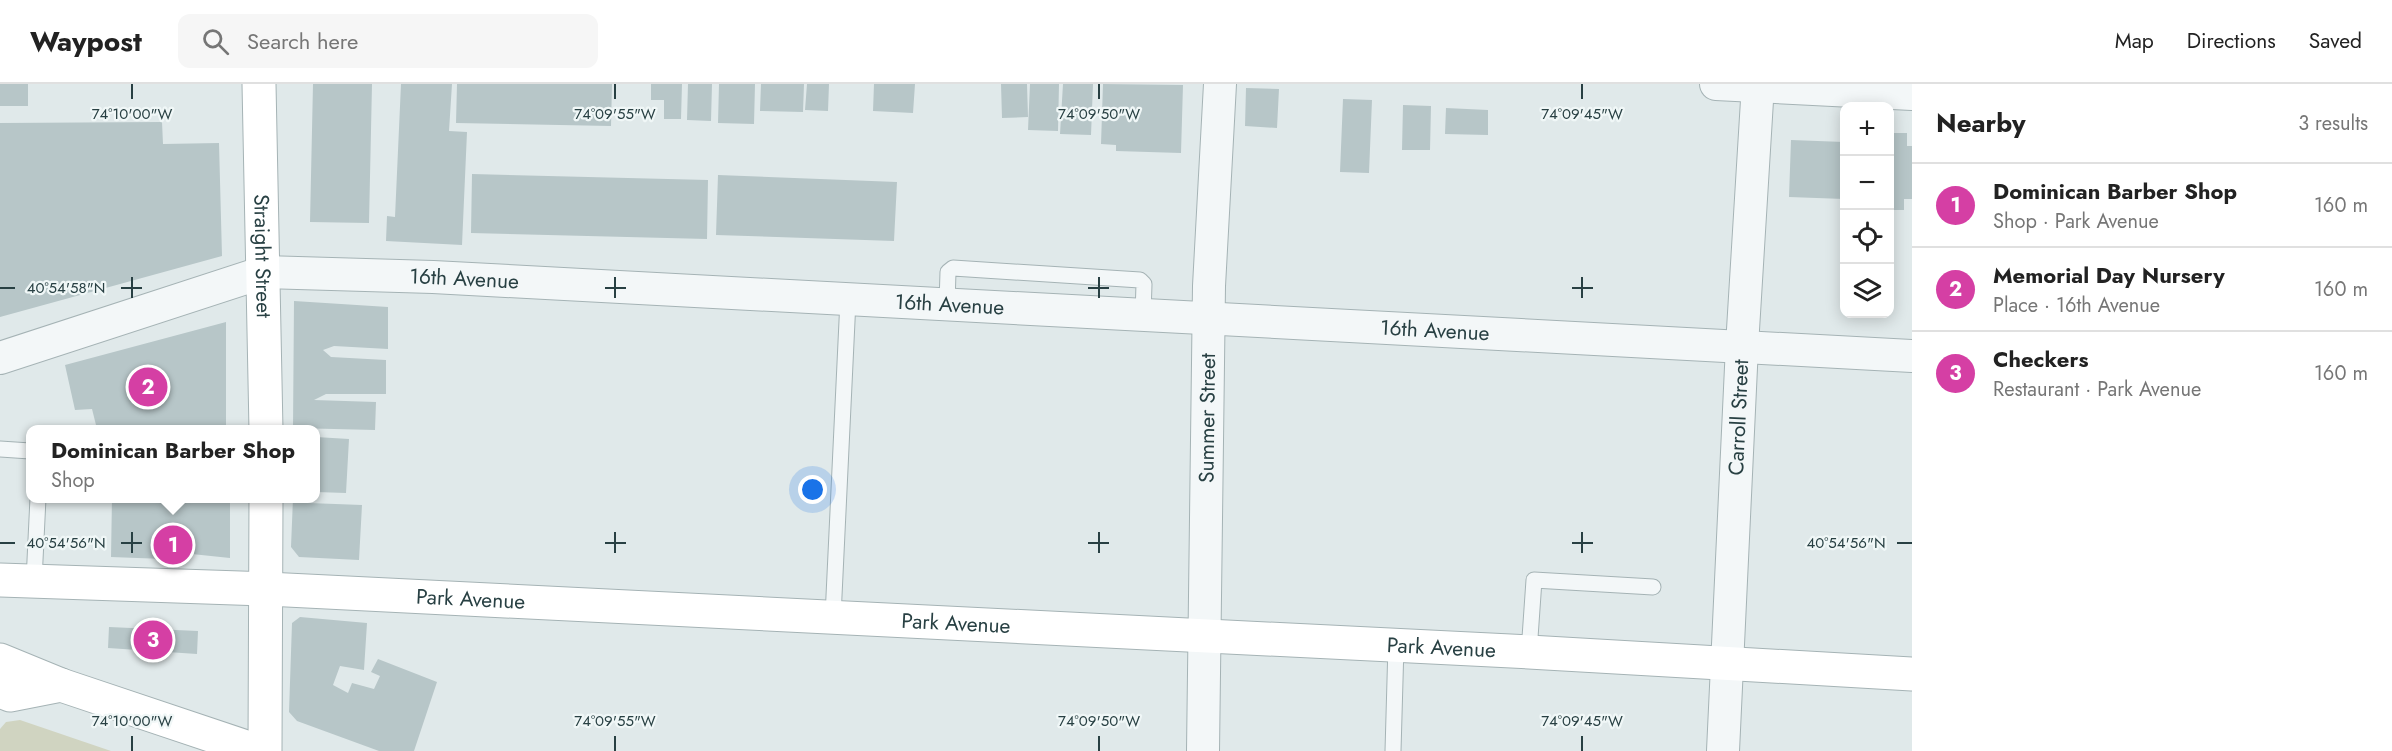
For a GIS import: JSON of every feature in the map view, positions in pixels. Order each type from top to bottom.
[{"type":"main road","name":"Straight Street","points":[[259,84],[266,425]]},
{"type":"main road","points":[[265,751],[266,503]]},
{"type":"main road","name":"Park Avenue","points":[[0,580],[267,589],[1396,645],[1912,674]]},
{"type":"main road","points":[[0,660],[61,685],[258,751]]},
{"type":"main road","points":[[0,691],[10,695],[61,685]]},
{"type":"street","name":"Summer Street","points":[[1203,751],[1208,318],[1220,84]]},
{"type":"street","points":[[1716,84],[1912,94]]},
{"type":"street","name":"Carroll Street","points":[[1723,751],[1757,85]]},
{"type":"street","name":"16th Avenue","points":[[0,358],[264,272],[433,277],[1912,356]]},
{"type":"lane","points":[[833,617],[848,300]]},
{"type":"lane","points":[[0,449],[26,451]]},
{"type":"lane","points":[[34,580],[38,503]]},
{"type":"lane","points":[[1529,652],[1534,580],[1653,586]]},
{"type":"lane","points":[[1394,751],[1396,645]]},
{"type":"green space","points":[[20,720],[111,751],[0,751],[0,729],[6,722]]},
{"type":"building","points":[[0,84],[28,84],[28,106],[0,106]]},
{"type":"building","points":[[313,84],[372,84],[369,223],[310,222]]},
{"type":"building","points":[[401,84],[452,84],[449,131],[467,132],[462,245],[386,241],[387,216],[395,217]]},
{"type":"building","points":[[457,84],[612,84],[611,126],[456,123]]},
{"type":"building","points":[[651,84],[682,84],[681,119],[664,119],[664,100],[651,100]]},
{"type":"building","points":[[688,84],[712,84],[711,121],[687,120]]},
{"type":"building","points":[[719,84],[755,84],[754,124],[718,123]]},
{"type":"building","points":[[761,84],[804,84],[803,112],[760,111]]},
{"type":"building","points":[[807,84],[829,84],[828,111],[805,110]]},
{"type":"building","points":[[874,84],[915,84],[913,113],[873,111]]},
{"type":"building","points":[[1001,84],[1027,84],[1028,117],[1002,118]]},
{"type":"building","points":[[1030,84],[1059,84],[1058,131],[1028,130]]},
{"type":"building","points":[[1063,84],[1093,84],[1091,135],[1060,134]]},
{"type":"building","points":[[1103,84],[1183,85],[1181,153],[1116,151],[1116,145],[1101,144]]},
{"type":"building","points":[[1246,88],[1279,89],[1277,128],[1245,126]]},
{"type":"building","points":[[1343,99],[1372,100],[1369,173],[1340,172]]},
{"type":"building","points":[[1403,105],[1431,106],[1430,150],[1402,150]]},
{"type":"building","points":[[1446,108],[1488,110],[1488,135],[1445,134]]},
{"type":"building","points":[[162,122],[163,144],[219,143],[222,256],[0,317],[0,123]]},
{"type":"building","points":[[1894,133],[1907,133],[1907,146],[1912,146],[1912,199],[1904,199],[1904,210],[1894,210]]},
{"type":"building","points":[[1791,140],[1840,142],[1840,199],[1789,197]]},
{"type":"building","points":[[472,174],[708,180],[707,239],[471,233]]},
{"type":"building","points":[[718,175],[897,182],[894,241],[716,235]]},
{"type":"building","points":[[294,301],[388,307],[388,349],[334,346],[323,350],[331,357],[386,360],[386,394],[326,394],[314,400],[376,402],[375,430],[320,429],[320,425],[293,425]]},
{"type":"building","points":[[226,322],[226,425],[96,425],[92,409],[75,410],[65,365]]},
{"type":"building","points":[[320,437],[349,439],[346,493],[320,492]]},
{"type":"building","points":[[112,503],[230,503],[230,558],[163,551],[164,559],[111,557]]},
{"type":"building","points":[[293,503],[362,505],[359,560],[299,557],[291,547]]},
{"type":"building","points":[[300,617],[367,623],[364,670],[340,666],[333,685],[348,693],[352,683],[374,689],[380,676],[371,672],[378,659],[437,682],[414,751],[379,751],[297,721],[289,712],[292,623]]},
{"type":"building","points":[[109,627],[198,631],[197,654],[108,648]]},
{"type":"place","name":"Memorial Day Nursery","points":[[148,387]]},
{"type":"place","name":"Dominican Barber Shop","points":[[173,545]]},
{"type":"place","name":"Checkers","points":[[153,640]]}]
